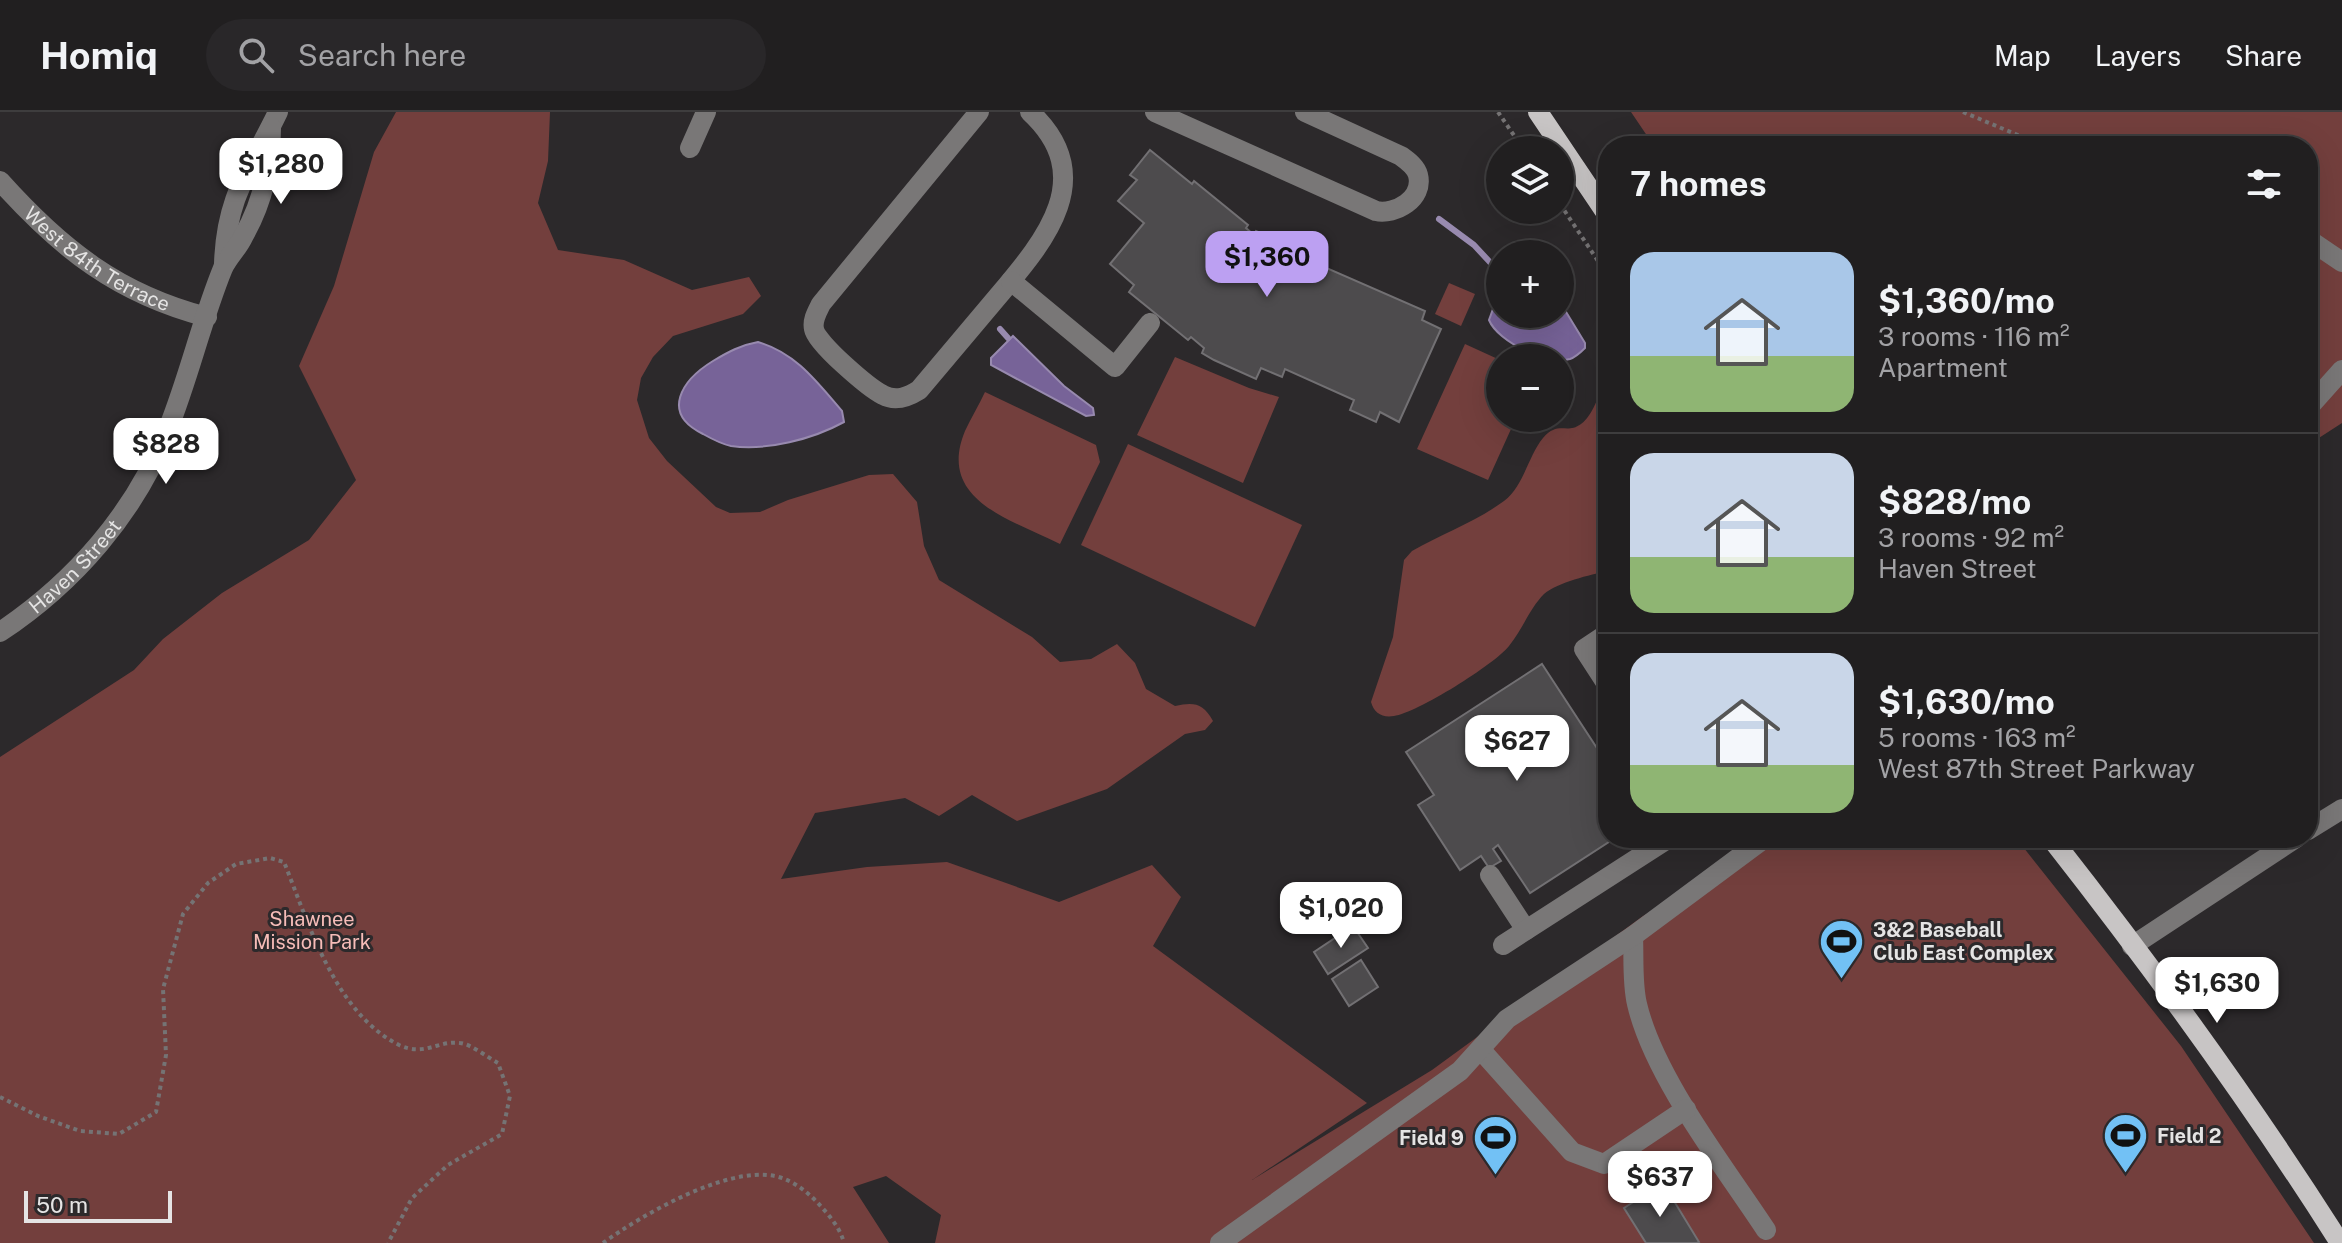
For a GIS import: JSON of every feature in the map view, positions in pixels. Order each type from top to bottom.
[{"type":"main road","points":[[1538,112],[1598,201]]},
{"type":"main road","points":[[2058,848],[2278,1148],[2340,1243]]},
{"type":"street","points":[[690,148],[706,112]]},
{"type":"street","points":[[979,112],[821,304],[814,317],[814,328],[825,347],[883,395],[901,398],[919,390],[1046,238],[1059,204],[1061,171],[1053,139],[1044,124],[1030,112]]},
{"type":"street","points":[[1155,112],[1188,118],[1376,211],[1387,213],[1406,204],[1418,184],[1418,174],[1412,164],[1305,112]]},
{"type":"street","name":"Haven Street","points":[[0,632],[66,581],[107,534],[151,469],[168,431],[224,265],[225,234],[236,192],[274,119]]},
{"type":"street","name":"West 84th Terrace","points":[[0,181],[61,242],[97,269],[146,298],[207,317]]},
{"type":"street","points":[[2318,246],[2342,262]]},
{"type":"street","points":[[1011,281],[1115,367],[1150,323]]},
{"type":"street","points":[[2318,397],[2342,370]]},
{"type":"street","points":[[1598,640],[1584,649],[1598,671]]},
{"type":"street","points":[[2318,824],[2342,809]]},
{"type":"street","points":[[1503,945],[1653,848]]},
{"type":"street","points":[[1220,1243],[1460,1071],[1507,1019],[1633,936],[1752,848]]},
{"type":"street","points":[[2132,946],[2281,848]]},
{"type":"street","points":[[1490,875],[1526,930]]},
{"type":"street","points":[[1633,936],[1636,1001],[1646,1033],[1686,1109],[1766,1230]]},
{"type":"street","points":[[1481,1050],[1572,1152],[1604,1164],[1686,1109]]},
{"type":"path","points":[[1498,112],[1514,136]]},
{"type":"path","points":[[1963,112],[2020,136]]},
{"type":"path","points":[[1573,224],[1598,261]]},
{"type":"path","points":[[0,1097],[38,1116],[80,1131],[119,1134],[156,1112],[166,1055],[163,989],[183,914],[208,883],[236,864],[270,858],[284,862],[317,946],[360,1016],[399,1045],[419,1051],[460,1043],[498,1063],[510,1096],[502,1134],[448,1165],[412,1198],[388,1243]]},
{"type":"path","points":[[603,1243],[668,1204],[705,1187],[742,1177],[774,1176],[808,1194],[830,1217],[844,1243]]},
{"type":"green space","name":"Shawnee Mission Park","points":[[396,112],[550,112],[548,161],[538,203],[558,250],[624,260],[692,290],[749,277],[761,296],[743,314],[673,336],[653,357],[641,378],[637,400],[649,438],[667,461],[716,507],[730,513],[760,512],[869,475],[893,474],[917,502],[924,546],[939,580],[1032,637],[1060,662],[1091,659],[1117,644],[1135,663],[1146,689],[1175,706],[1197,705],[1206,710],[1213,721],[1205,730],[1185,734],[1107,789],[1017,821],[972,795],[939,816],[905,798],[815,813],[781,879],[867,867],[947,862],[1059,902],[1152,865],[1181,897],[1153,946],[1367,1103],[1252,1180],[1432,1070],[1643,916],[1766,848],[2024,848],[2181,1046],[2314,1243],[935,1243],[941,1215],[886,1176],[853,1187],[889,1243],[0,1243],[0,757],[134,670],[163,639],[222,593],[309,540],[356,480],[299,366],[334,286],[374,152]]},
{"type":"green space","points":[[1631,112],[2342,112],[2342,423],[2318,439],[2318,136],[1647,136]]},
{"type":"green space","points":[[1449,283],[1475,294],[1461,326],[1435,314]]},
{"type":"green space","points":[[1465,344],[1486,354],[1486,432],[1510,432],[1488,480],[1417,449]]},
{"type":"green space","points":[[1175,357],[1279,397],[1243,483],[1137,435]]},
{"type":"green space","points":[[985,392],[1096,445],[1100,462],[1060,544],[984,505],[970,491],[961,475],[959,455],[965,431]]},
{"type":"green space","points":[[1598,398],[1598,574],[1566,583],[1544,594],[1509,646],[1455,687],[1405,713],[1390,716],[1379,714],[1371,702],[1393,637],[1404,560],[1412,551],[1504,501],[1521,479],[1543,438],[1551,432],[1574,432],[1574,427],[1581,424]]},
{"type":"green space","points":[[1128,444],[1302,525],[1255,627],[1081,545]]},
{"type":"shaded area","points":[[1574,325],[1585,348],[1574,357],[1574,344],[1513,344],[1494,328],[1574,328]]},
{"type":"shaded area","points":[[1013,336],[1064,386],[1093,408],[1094,415],[1086,416],[991,365],[991,358]]},
{"type":"shaded area","points":[[758,342],[784,353],[805,370],[842,411],[844,422],[818,434],[759,447],[720,443],[690,426],[679,407],[680,397],[692,377],[724,355]]},
{"type":"building","points":[[1150,150],[1248,225],[1246,228],[1254,235],[1256,231],[1268,236],[1267,242],[1425,311],[1422,320],[1441,329],[1399,422],[1380,412],[1376,422],[1350,410],[1354,400],[1285,369],[1282,377],[1261,368],[1256,379],[1214,360],[1202,353],[1204,348],[1191,337],[1188,340],[1129,292],[1134,285],[1110,264],[1144,223],[1118,201],[1137,180],[1130,175]]},
{"type":"building","points":[[1542,664],[1598,750],[1600,848],[1530,893],[1498,845],[1493,849],[1501,861],[1489,868],[1481,856],[1460,870],[1418,805],[1434,795],[1406,752]]},
{"type":"building","points":[[1353,926],[1368,948],[1328,974],[1314,952]]},
{"type":"building","points":[[1361,960],[1378,987],[1349,1006],[1332,979]]},
{"type":"building","points":[[1663,1183],[1699,1242],[1646,1243],[1624,1208]]},
{"type":"waterway","points":[[1439,219],[1486,258]]},
{"type":"waterway","points":[[1000,329],[1008,338]]},
{"type":"place","name":"3&2 Baseball Club East Complex","points":[[1842,981]]},
{"type":"place","name":"Field 2","points":[[2126,1175]]},
{"type":"place","name":"Field 9","points":[[1495,1177]]}]
